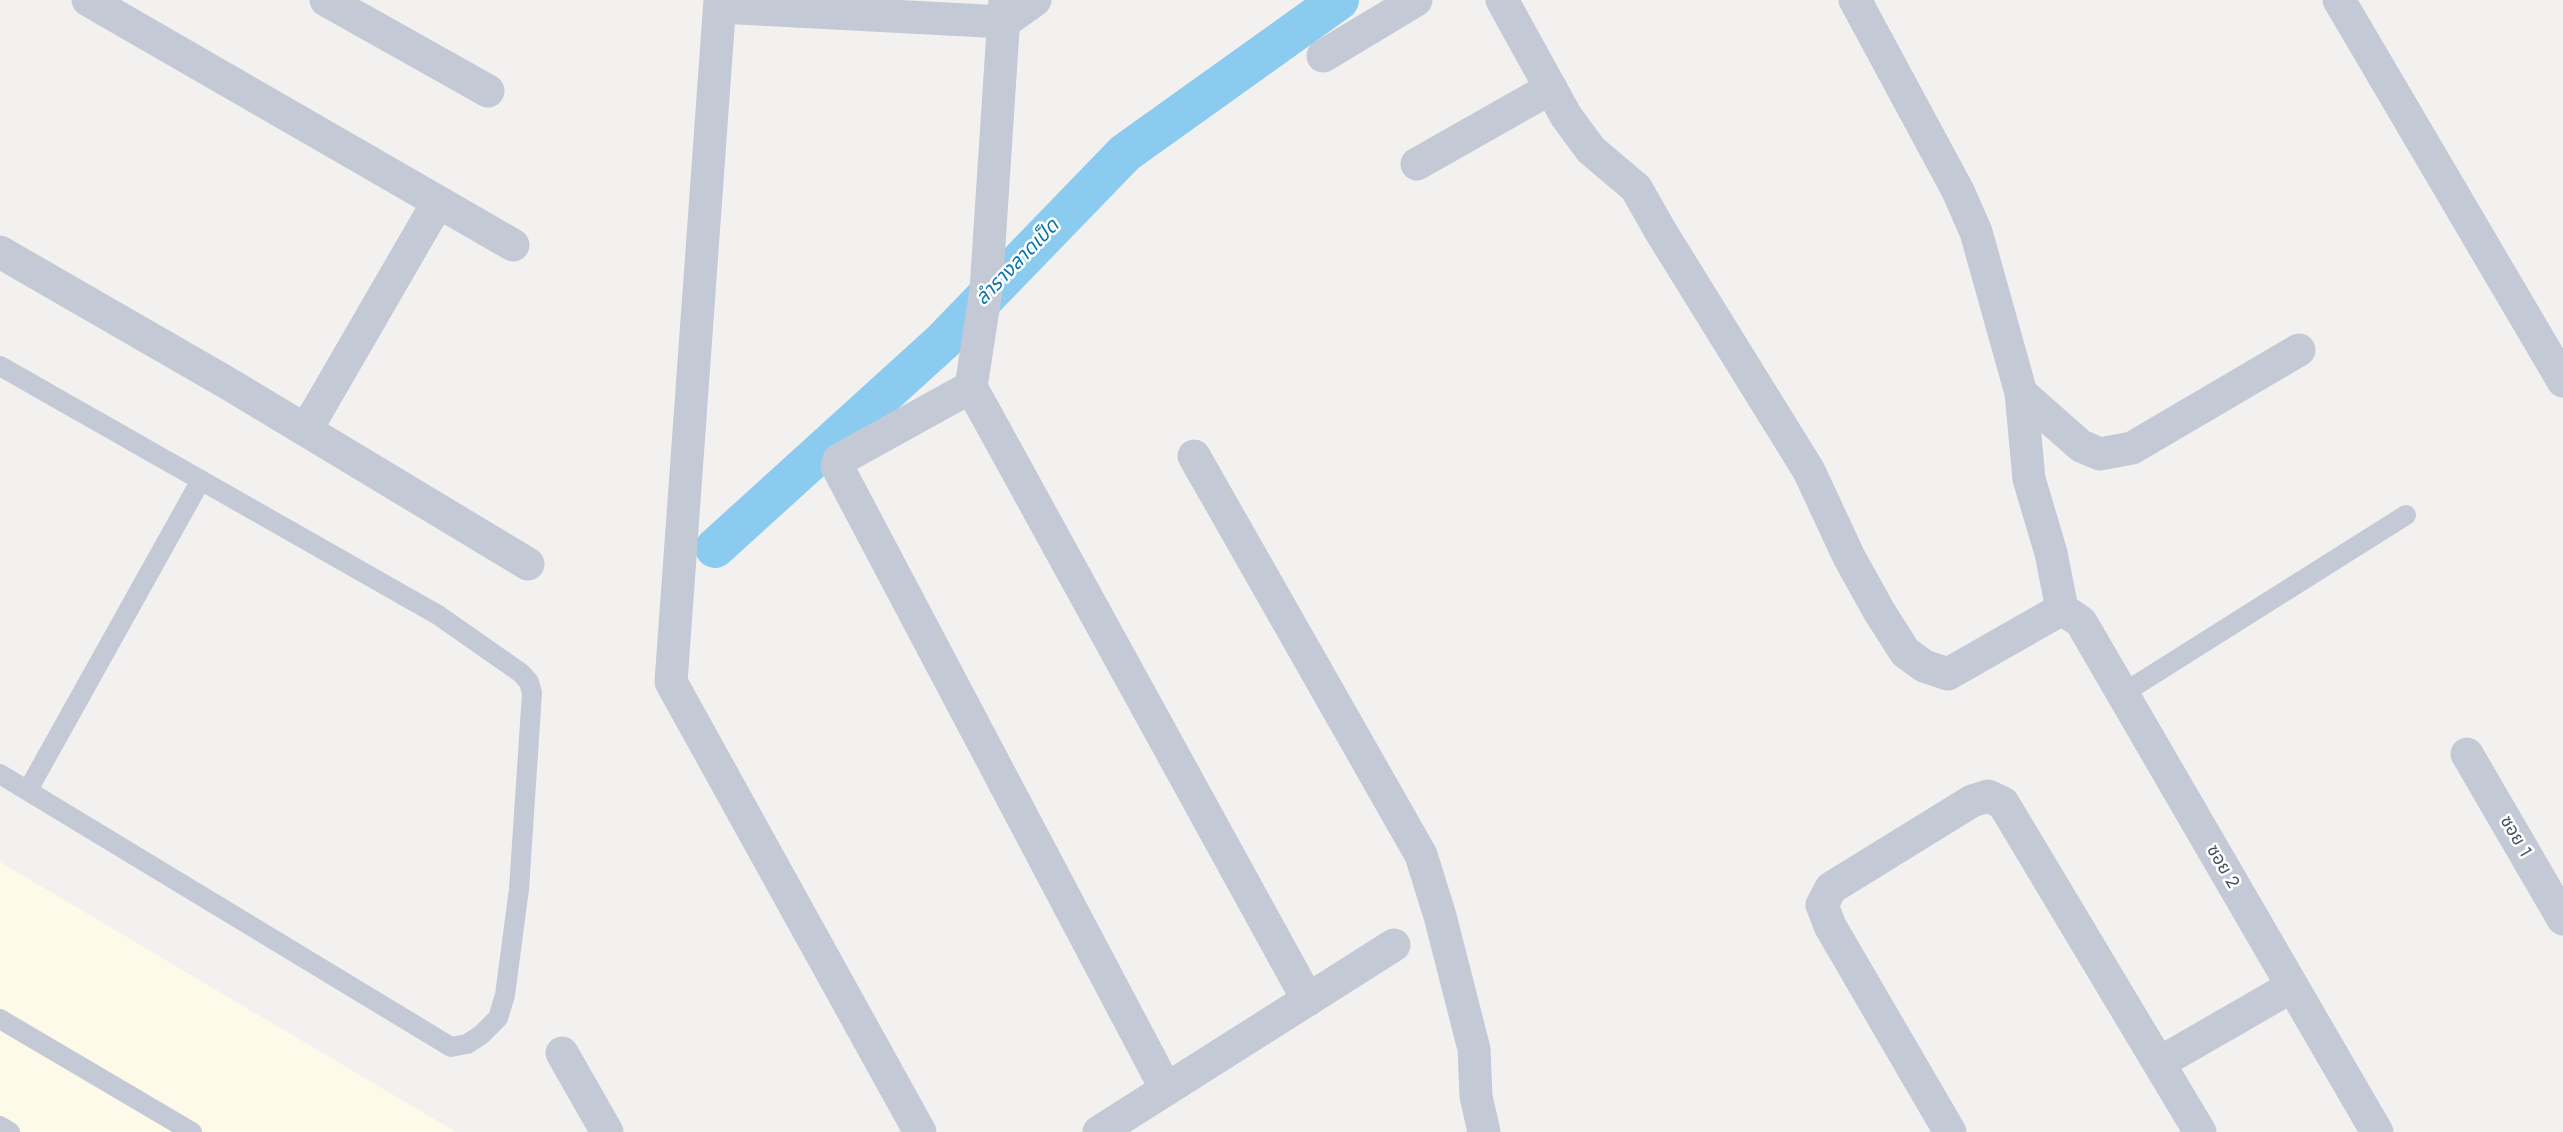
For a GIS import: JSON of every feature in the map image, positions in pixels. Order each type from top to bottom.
[{"type":"street","points":[[88,0],[513,245]]},
{"type":"street","points":[[920,1132],[671,682],[720,3],[1004,11],[1035,0]]},
{"type":"street","points":[[1323,56],[1416,0]]},
{"type":"street","points":[[1502,0],[1566,116],[1591,150],[1636,188],[1809,471],[1849,557],[1905,652],[1924,666],[1948,674],[2062,609],[2051,553],[2029,479],[2021,393],[1976,232],[1958,191],[1855,0]]},
{"type":"street","points":[[2339,0],[2563,381]]},
{"type":"street","points":[[336,2],[488,91]]},
{"type":"street","points":[[1004,11],[984,297],[971,387],[1308,1000]]},
{"type":"street","points":[[1417,164],[1551,88]]},
{"type":"street","points":[[306,430],[438,202]]},
{"type":"street","points":[[0,252],[306,430],[528,564]]},
{"type":"street","points":[[2021,393],[2082,446],[2100,454],[2132,448],[2298,350]]},
{"type":"street","points":[[971,387],[838,460],[837,466],[1166,1089]]},
{"type":"street","points":[[1194,456],[1421,855],[1440,916],[1474,1049],[1476,1096],[1484,1132]]},
{"type":"street","name":"ซอย 2","points":[[2062,609],[2081,622],[2377,1132]]},
{"type":"street","name":"ซอย 1","points":[[2467,754],[2563,919]]},
{"type":"street","points":[[1950,1132],[1830,926],[1822,904],[1832,888],[1972,801],[1988,796],[2003,803],[2200,1132]]},
{"type":"street","points":[[1099,1132],[1394,945]]},
{"type":"street","points":[[2159,1063],[2292,987]]},
{"type":"street","points":[[562,1053],[607,1132]]},
{"type":"lane","points":[[0,366],[438,615],[521,673],[529,682],[532,693],[519,889],[505,995],[498,1018],[481,1035],[467,1044],[451,1047],[0,774]]},
{"type":"lane","points":[[28,790],[201,480]]},
{"type":"lane","points":[[2122,694],[2406,515]]},
{"type":"lane","points":[[0,1019],[192,1132]]},
{"type":"lane","points":[[0,1126],[10,1132]]},
{"type":"shaded area","points":[[0,862],[456,1132],[0,1132]]},
{"type":"waterway","name":"ลำรางลาดเป็ด","points":[[715,548],[943,341],[1125,153],[1339,0]]}]
